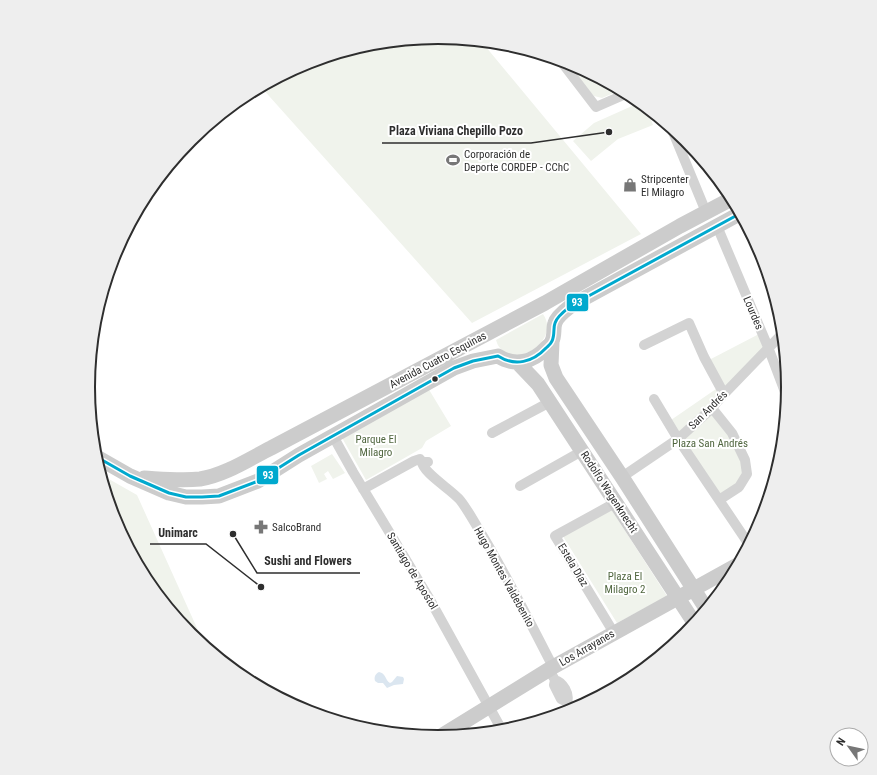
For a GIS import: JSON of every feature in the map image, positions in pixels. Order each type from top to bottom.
[{"type":"main road","name":"Avenida Cuatro Esquinas","points":[[130,476],[169,480],[201,479],[226,471],[545,303],[727,201]]},
{"type":"main road","points":[[555,323],[562,313],[572,305],[736,216]]},
{"type":"main road","points":[[486,334],[491,348],[498,356],[506,361],[518,363],[528,361],[541,354],[552,342],[555,332],[555,323],[545,303]]},
{"type":"main road","name":"Rodolfo Wagenknecht","points":[[552,342],[551,365],[556,378],[622,477],[704,606]]},
{"type":"main road","name":"Avenida Cuatro Esquinas","points":[[103,461],[130,476],[169,493],[197,497],[219,496],[258,481],[299,455],[454,368],[474,361],[498,356]]},
{"type":"main road","name":"Rodolfo Wagenknecht","points":[[518,363],[538,384],[692,619]]},
{"type":"main road","name":"Los Arrayanes","points":[[450,730],[488,707],[552,672],[614,633],[729,569]]},
{"type":"street","points":[[567,69],[596,106],[620,96]]},
{"type":"street","points":[[677,141],[706,212]]},
{"type":"street","name":"Lourdes","points":[[717,226],[782,384]]},
{"type":"street","points":[[644,345],[689,323],[702,353],[724,394]]},
{"type":"street","name":"San Andrés","points":[[622,477],[678,439],[712,408],[778,338]]},
{"type":"street","points":[[654,399],[678,439],[746,540]]},
{"type":"street","points":[[492,433],[550,402]]},
{"type":"street","points":[[712,408],[732,432],[745,460],[747,474],[739,487],[720,500]]},
{"type":"street","name":"Santiago de Apostol","points":[[333,436],[428,598],[499,725]]},
{"type":"street","points":[[520,486],[582,451]]},
{"type":"street","name":"Hugo Montes Valdebenito","points":[[363,489],[420,459],[424,467],[442,485],[451,490],[460,500],[495,556],[552,672],[554,685],[561,699],[568,702],[570,705]]},
{"type":"street","name":"Estela Díaz","points":[[614,633],[555,536],[615,503]]},
{"type":"green space","name":"Corporación de Deporte CORDEP - CChC","points":[[438,44],[486,48],[641,234],[472,323],[265,91],[287,79],[328,62],[371,51],[394,47]]},
{"type":"green space","points":[[570,70],[614,93],[602,98],[594,96]]},
{"type":"green space","points":[[634,105],[650,117],[653,125],[618,139],[591,161],[573,141],[594,123]]},
{"type":"green space","points":[[543,314],[547,324],[546,333],[542,342],[535,349],[516,355],[507,354],[499,347],[496,340]]},
{"type":"green space","points":[[759,334],[765,347],[724,389],[709,360]]},
{"type":"green space","name":"Parque El Milagro","points":[[428,388],[451,426],[426,441],[422,448],[366,480],[341,436]]},
{"type":"green space","points":[[716,389],[719,394],[707,408],[679,433],[671,420]]},
{"type":"green space","name":"Plaza San Andrés","points":[[713,413],[738,451],[743,468],[742,478],[734,487],[721,495],[683,439]]},
{"type":"green space","points":[[332,454],[345,473],[333,479],[328,471],[324,474],[327,479],[319,483],[311,466]]},
{"type":"green space","points":[[108,478],[137,495],[199,633],[166,597],[141,559],[121,519]]},
{"type":"green space","name":"Plaza El Milagro 2","points":[[611,509],[667,596],[617,623],[564,538],[564,534]]},
{"type":"shaded area","points":[[379,672],[383,674],[390,683],[397,676],[403,677],[403,684],[394,685],[387,688],[383,683],[378,683],[375,681],[375,676]]},
{"type":"transit line","name":"93","points":[[103,461],[130,476],[169,493],[186,497],[219,496],[258,481],[299,455],[454,368],[473,361],[498,356],[517,362],[530,360],[541,353],[551,343],[556,320],[572,305],[736,216]]},
{"type":"place","name":"Plaza Viviana Chepillo Pozo","points":[[609,132]]},
{"type":"place","name":"Corporación de Deporte CORDEP - CChC","points":[[453,160]]},
{"type":"place","name":"Stripcenter El Milagro","points":[[630,185]]},
{"type":"place","name":"SalcoBrand","points":[[261,527]]},
{"type":"place","name":"Sushi and Flowers","points":[[233,534]]},
{"type":"place","name":"Unimarc","points":[[261,587]]}]
